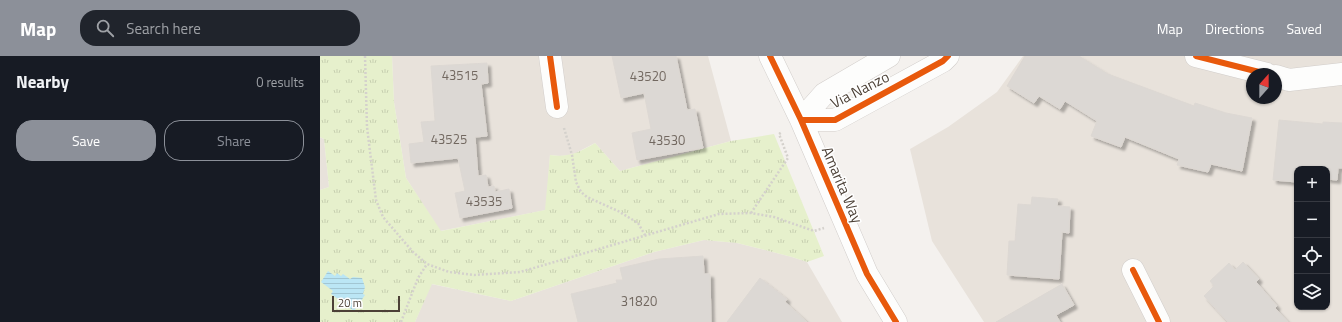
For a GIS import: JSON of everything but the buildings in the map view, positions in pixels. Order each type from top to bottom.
[{"type":"street","points":[[550,56],[557,107]]},
{"type":"street","name":"Amarita Way","points":[[770,56],[801,120],[866,274],[896,322]]},
{"type":"street","name":"Via Nanzo","points":[[801,120],[824,94],[889,56]]},
{"type":"street","name":"Via Nanzo","points":[[801,120],[835,120],[948,56]]},
{"type":"street","points":[[1196,56],[1246,69]]},
{"type":"street","points":[[1282,78],[1289,80],[1342,74]]},
{"type":"street","points":[[1133,270],[1159,322]]},
{"type":"path","points":[[365,56],[367,127],[376,200],[383,217],[413,252],[427,264],[449,272],[474,275],[520,272],[719,214],[751,213],[774,217],[814,231],[843,221]]},
{"type":"path","points":[[557,107],[572,155],[576,182],[581,192],[587,197],[618,211],[638,223],[645,235]]},
{"type":"path","points":[[751,213],[788,158],[779,134],[801,120]]},
{"type":"path","points":[[401,322],[418,278],[427,264]]},
{"type":"shaded area","points":[[392,56],[708,56],[731,141],[620,171],[595,143],[572,155],[550,155],[546,210],[440,231],[406,178],[394,102]]},
{"type":"shaded area","points":[[1023,56],[1342,56],[1342,322],[984,322],[932,241],[910,149],[948,127],[997,92]]},
{"type":"shaded area","points":[[320,137],[324,139],[329,187],[320,190]]},
{"type":"shaded area","points":[[704,240],[737,243],[807,262],[842,322],[415,322],[431,284],[511,301],[654,252]]},
{"type":"green space","points":[[320,56],[392,56],[394,102],[406,178],[441,231],[545,210],[550,155],[563,156],[574,154],[595,143],[620,171],[731,141],[774,134],[824,256],[807,262],[737,243],[704,240],[654,252],[511,301],[432,284],[415,322],[320,322],[320,190],[329,187],[324,139],[320,137]]},
{"type":"water","points":[[328,271],[335,276],[337,273],[341,276],[343,274],[350,279],[353,277],[362,278],[365,287],[363,294],[365,295],[354,311],[331,294],[333,291],[321,282]]},
{"type":"cycle path","points":[[550,56],[557,107]]},
{"type":"cycle path","points":[[770,56],[801,120],[867,274],[896,322]]},
{"type":"cycle path","points":[[801,120],[835,120],[943,61],[948,56]]},
{"type":"cycle path","points":[[1196,56],[1246,69]]},
{"type":"cycle path","points":[[1133,270],[1159,322]]}]
